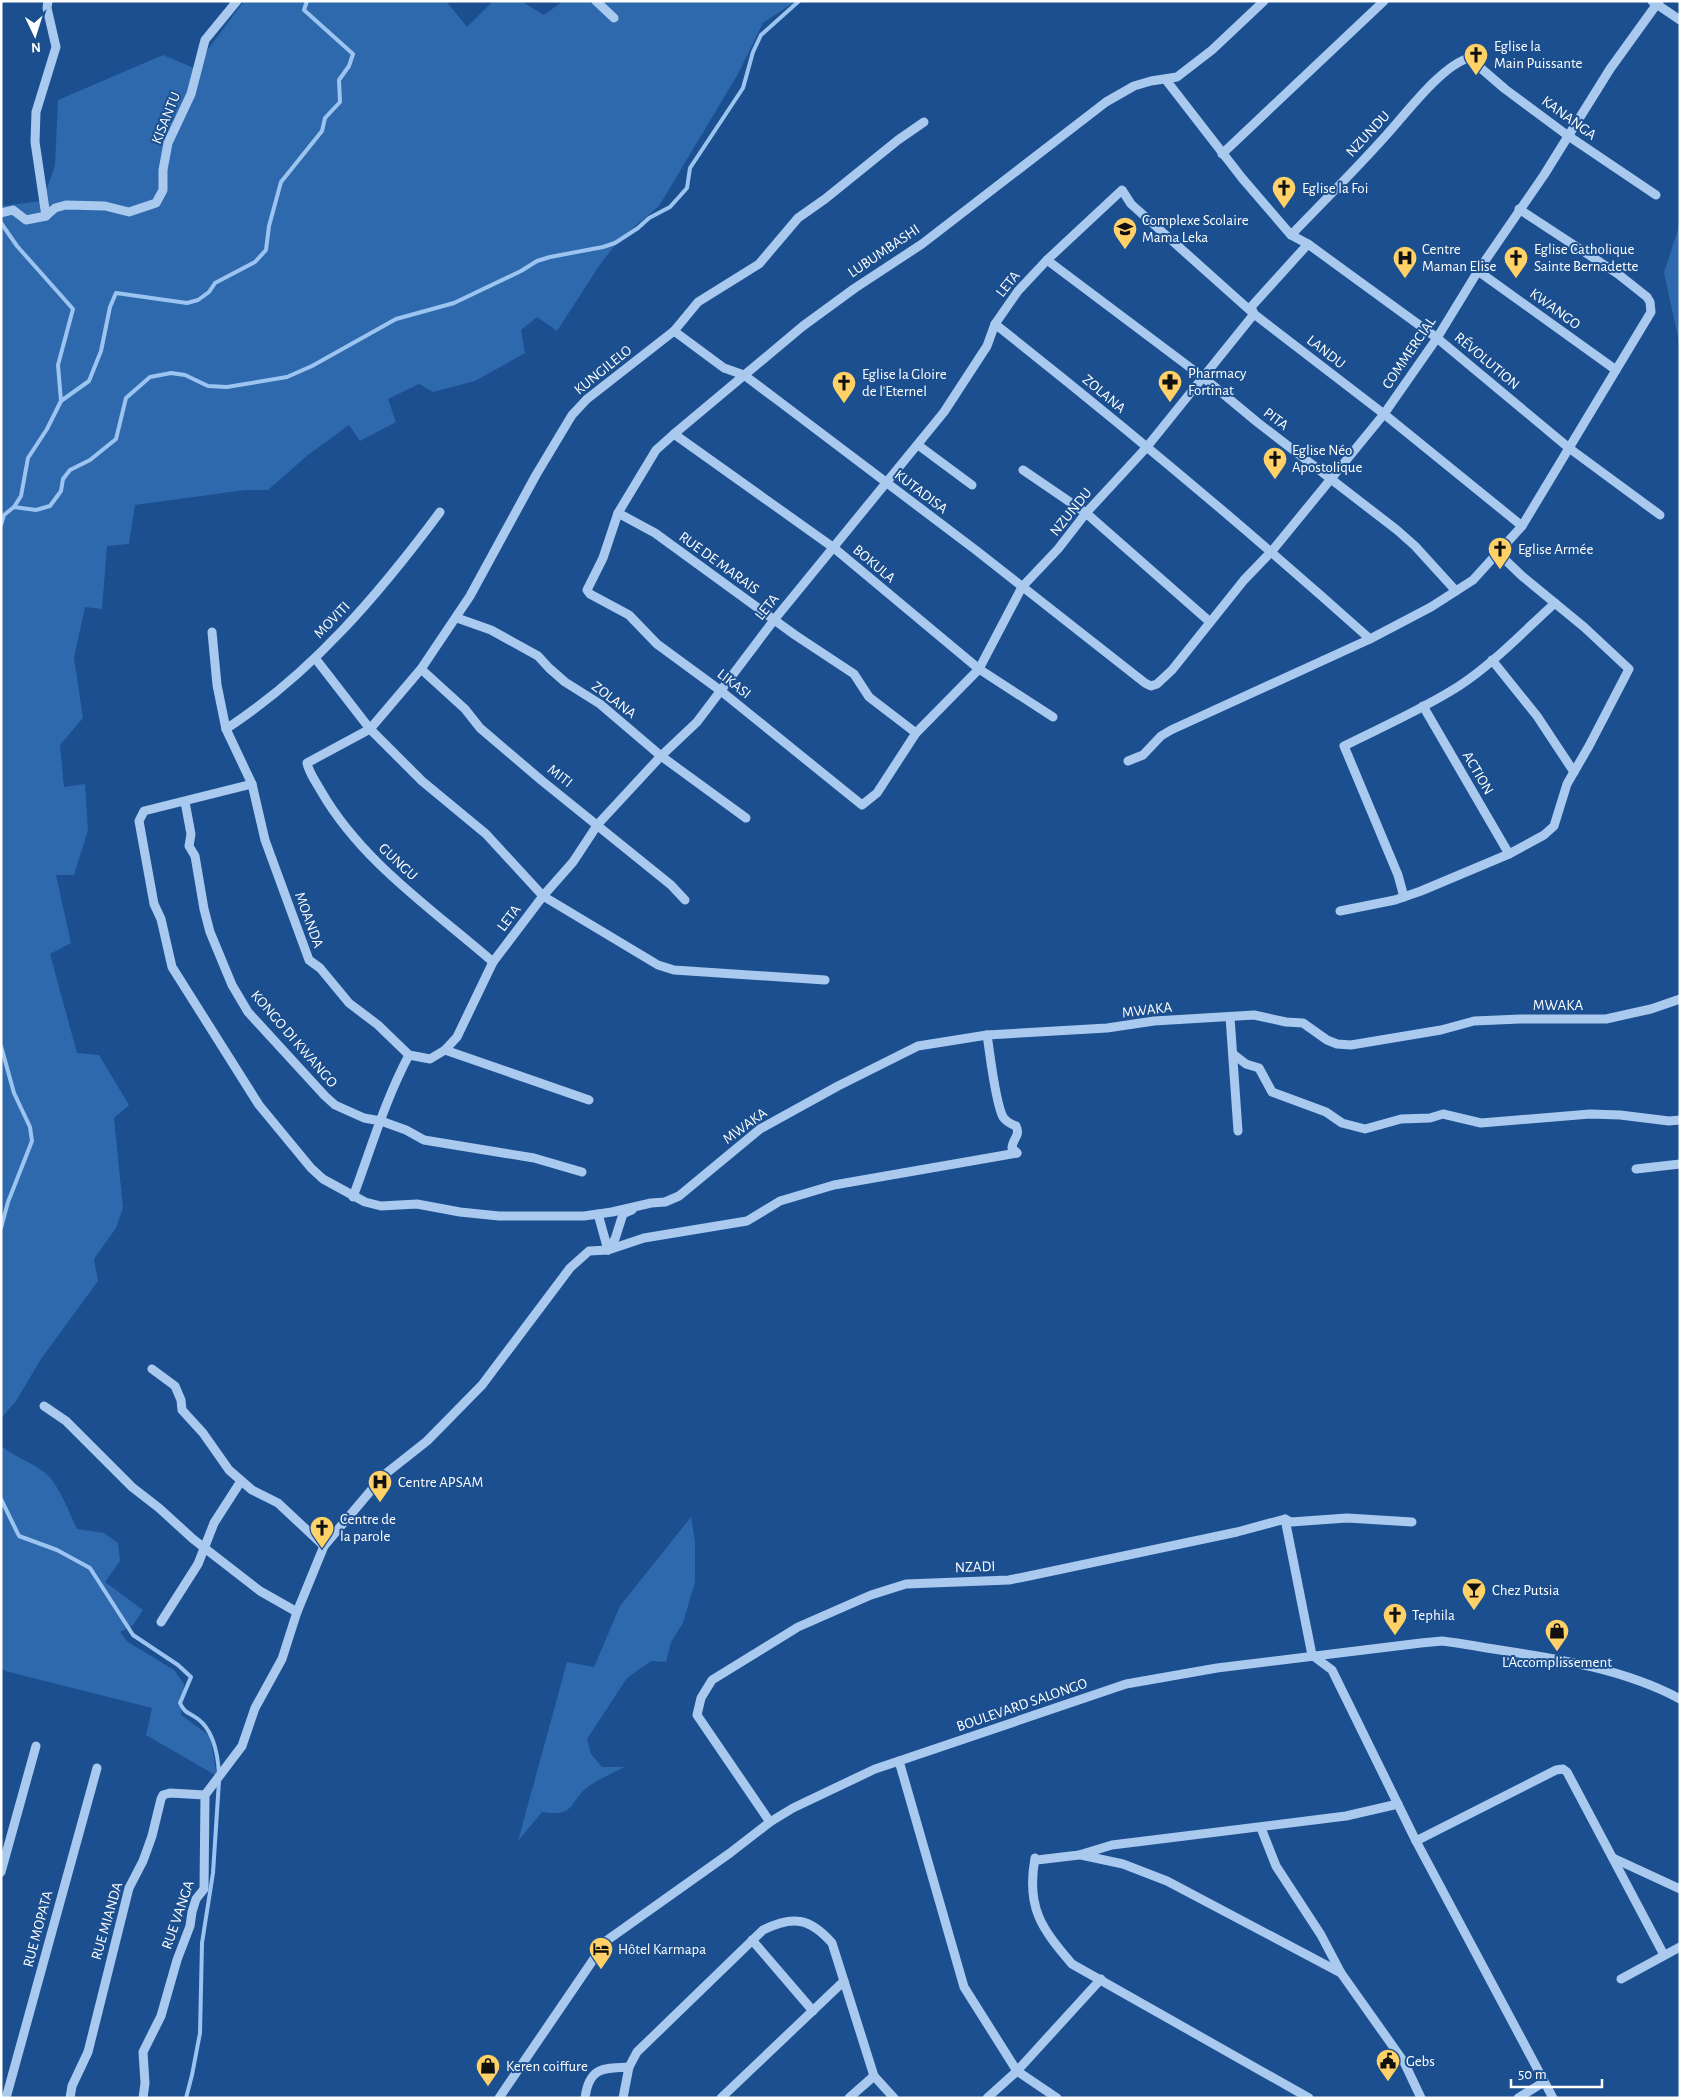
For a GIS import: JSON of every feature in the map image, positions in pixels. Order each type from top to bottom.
[{"type":"street","points":[[1,213],[13,210],[26,220],[46,216],[35,142],[36,112],[56,47],[47,8],[48,1]]},
{"type":"street","name":"KISANTU","points":[[46,216],[55,208],[66,205],[105,206],[129,212],[156,203],[163,190],[163,170],[168,143],[194,87],[205,40],[237,1]]},
{"type":"street","points":[[596,1],[614,18]]},
{"type":"street","name":"LUBUMBASHI","points":[[587,590],[603,558],[618,513],[656,450],[674,434],[803,326],[855,288],[922,244],[1106,102],[1134,86],[1177,77],[1212,50],[1264,1]]},
{"type":"street","points":[[1222,154],[1384,1]]},
{"type":"street","points":[[1656,2],[1680,20]]},
{"type":"street","name":"COMMERCIAL","points":[[1144,683],[1151,686],[1157,684],[1172,670],[1244,580],[1272,551],[1384,414],[1437,338],[1478,270],[1544,175],[1610,69],[1656,2]]},
{"type":"street","name":"KANANGA","points":[[1469,58],[1505,89],[1567,136],[1656,195]]},
{"type":"street","name":"NZUNDU","points":[[1291,235],[1382,141],[1442,74],[1461,60],[1469,58]]},
{"type":"street","points":[[1166,80],[1222,154],[1291,235]]},
{"type":"street","name":"KUNGILELO","points":[[307,763],[370,729],[421,669],[457,618],[572,415],[587,399],[674,331],[698,302],[759,264],[798,218],[924,122]]},
{"type":"street","name":"LETA","points":[[445,1050],[456,1037],[493,962],[573,862],[598,824],[661,756],[697,722],[774,620],[918,445],[944,412],[971,372],[987,346],[995,324],[1018,291],[1047,260],[1122,190]]},
{"type":"street","name":"LANDU","points":[[1122,190],[1131,204],[1254,314],[1384,414],[1522,526]]},
{"type":"street","points":[[1128,761],[1143,755],[1161,736],[1171,730],[1245,695],[1314,666],[1432,607],[1474,580],[1522,526],[1649,317],[1651,306],[1647,297],[1618,274],[1519,209]]},
{"type":"street","name":"RÉVOLUTION","points":[[1291,235],[1308,244],[1437,338],[1569,448],[1660,515]]},
{"type":"street","name":"NZUNDU","points":[[862,805],[877,793],[916,733],[979,669],[1022,587],[1058,549],[1086,513],[1146,448],[1254,314],[1251,307],[1308,244]]},
{"type":"street","name":"PITA","points":[[1047,260],[1204,378],[1257,422],[1331,478],[1415,546],[1456,591]]},
{"type":"street","name":"KWANGO","points":[[1478,270],[1616,370]]},
{"type":"street","name":"ZOLANA","points":[[995,324],[1195,486],[1272,551],[1370,639]]},
{"type":"street","name":"KUTADISA","points":[[674,331],[724,368],[744,375],[887,483],[1144,683]]},
{"type":"street","name":"BOKULA","points":[[674,434],[834,548],[979,669],[1053,717]]},
{"type":"street","points":[[918,445],[972,485]]},
{"type":"street","points":[[1023,470],[1086,513],[1210,622]]},
{"type":"street","name":"MOVITI","points":[[226,729],[255,710],[315,658],[364,607],[404,561],[440,512]]},
{"type":"street","name":"RUE DE MARAIS","points":[[618,513],[655,533],[774,620],[854,674],[869,697],[916,733]]},
{"type":"street","points":[[1340,911],[1404,897],[1509,854],[1544,835],[1554,826],[1567,784],[1629,668],[1499,554]]},
{"type":"street","name":"LIKASI","points":[[587,590],[590,594],[629,615],[657,644],[721,691],[862,805]]},
{"type":"street","points":[[1404,897],[1398,875],[1344,746],[1460,686],[1555,603]]},
{"type":"street","name":"ZOLANA","points":[[457,618],[491,630],[538,656],[565,682],[600,704],[661,756],[746,818]]},
{"type":"street","name":"MOANDA","points":[[212,632],[226,729],[252,784],[265,840],[309,960],[320,968],[349,1003],[378,1025],[409,1055]]},
{"type":"street","points":[[315,658],[370,729],[422,781],[486,834],[544,896],[658,965],[674,970],[825,980]]},
{"type":"street","points":[[1492,660],[1537,716],[1574,772]]},
{"type":"street","name":"MITI","points":[[421,669],[465,710],[480,728],[598,824],[671,885],[686,900]]},
{"type":"street","name":"ACTION","points":[[1423,706],[1509,854]]},
{"type":"street","name":"GUNGU","points":[[307,763],[332,810],[350,833],[407,889],[493,962]]},
{"type":"street","points":[[252,784],[144,811],[139,821],[154,904],[161,919],[172,967],[259,1106],[311,1168],[323,1179],[353,1197],[381,1206],[417,1204],[460,1212],[499,1216],[534,1215],[559,1217],[598,1214],[651,1203]]},
{"type":"street","name":"KONGO DI KWANGO","points":[[185,802],[191,834],[189,846],[195,856],[204,909],[210,932],[232,986],[248,1012],[325,1096],[335,1105],[364,1118],[381,1121],[406,1130],[424,1140],[534,1158],[582,1172]]},
{"type":"street","name":"MWAKA","points":[[651,1203],[664,1202],[678,1196],[760,1129],[878,1065],[918,1046],[987,1035],[1107,1028],[1154,1021],[1254,1014],[1286,1022],[1303,1023],[1327,1040],[1337,1044],[1350,1045],[1431,1032],[1474,1021],[1606,1019],[1651,1009],[1680,999]]},
{"type":"street","points":[[1230,1017],[1238,1130]]},
{"type":"street","points":[[205,1795],[242,1746],[255,1708],[282,1660],[297,1612],[324,1546],[384,1475],[426,1441],[482,1385],[570,1268],[589,1251],[608,1250],[644,1238],[747,1221],[780,1201],[834,1185],[1017,1153],[1012,1148],[1012,1143],[1017,1137],[1018,1131],[1016,1126],[1008,1123],[1003,1117],[987,1035]]},
{"type":"street","points":[[353,1197],[391,1090],[409,1055],[430,1059],[445,1050],[589,1100]]},
{"type":"street","points":[[1233,1054],[1246,1064],[1259,1068],[1272,1092],[1326,1112],[1342,1123],[1365,1128],[1401,1119],[1430,1118],[1443,1114],[1481,1123],[1590,1114],[1620,1115],[1669,1121],[1680,1120]]},
{"type":"street","points":[[1636,1169],[1680,1164]]},
{"type":"street","points":[[608,1250],[615,1239],[623,1214],[651,1203]]},
{"type":"street","points":[[598,1214],[608,1250]]},
{"type":"street","points":[[152,1369],[175,1386],[181,1400],[182,1410],[203,1433],[229,1470],[252,1490],[278,1503],[324,1546]]},
{"type":"street","points":[[44,1406],[66,1421],[132,1487],[159,1508],[193,1540],[205,1547],[260,1591],[297,1612]]},
{"type":"street","points":[[162,1622],[198,1564],[214,1523],[241,1481]]},
{"type":"street","points":[[1285,1519],[1291,1522],[1347,1518],[1412,1522]]},
{"type":"street","points":[[1285,1519],[1312,1655],[1332,1670],[1416,1841],[1552,2098]]},
{"type":"street","name":"NZADI","points":[[770,1822],[697,1715],[702,1698],[712,1680],[798,1627],[872,1595],[906,1584],[1009,1580],[1237,1532],[1285,1519]]},
{"type":"street","name":"BOULEVARD SALONGO","points":[[499,2098],[606,1941],[730,1853],[770,1822],[817,1796],[875,1769],[1126,1684],[1217,1668],[1312,1655],[1442,1641],[1576,1664],[1633,1678],[1660,1688],[1680,1699]]},
{"type":"street","points":[[1,1872],[36,1746]]},
{"type":"street","points":[[899,1761],[964,1987],[1018,2071],[1057,2098]]},
{"type":"street","name":"RUE MOPATA","points":[[6,2098],[96,1768]]},
{"type":"street","points":[[1416,1841],[1556,1770],[1563,1769],[1567,1772],[1664,1955]]},
{"type":"street","name":"RUE MIANDA","points":[[70,2098],[72,2086],[88,2052],[128,1888],[146,1852],[161,1799],[163,1795],[170,1793],[205,1795]]},
{"type":"street","name":"RUE VANGA","points":[[143,2098],[145,2084],[143,2052],[161,2016],[196,1899],[204,1889],[205,1795]]},
{"type":"street","points":[[1309,2098],[1072,1964],[1044,1928],[1033,1899],[1032,1872],[1035,1858],[1037,1860],[1079,1855],[1112,1845],[1346,1816],[1398,1804]]},
{"type":"street","points":[[1261,1828],[1276,1866],[1321,1934],[1341,1973],[1404,2062],[1421,2098]]},
{"type":"street","points":[[1079,1855],[1123,1864],[1167,1881],[1341,1973]]},
{"type":"street","points":[[1613,1858],[1680,1889]]},
{"type":"street","points":[[623,2098],[629,2067],[637,2052],[763,1930],[775,1924],[790,1921],[804,1921],[816,1926],[832,1943],[874,2076],[894,2098]]},
{"type":"street","points":[[752,1940],[813,2011]]},
{"type":"street","points":[[1621,1979],[1680,1947]]},
{"type":"street","points":[[987,2098],[1018,2071],[1101,1979]]},
{"type":"street","points":[[721,2098],[844,1981]]},
{"type":"street","points":[[585,2098],[587,2085],[598,2071],[603,2068],[629,2067]]},
{"type":"street","points":[[849,2098],[874,2076]]},
{"type":"street","points":[[1518,2098],[1544,2082]]},
{"type":"shaded area","points":[[244,1],[446,1],[467,27],[493,1],[521,1],[544,15],[563,1],[796,1],[763,23],[738,74],[659,206],[621,238],[601,263],[557,331],[537,317],[521,330],[525,353],[475,381],[433,392],[419,384],[388,399],[396,422],[360,441],[349,425],[308,455],[268,490],[245,490],[135,505],[129,544],[107,546],[102,609],[85,607],[74,658],[83,718],[60,745],[64,787],[85,784],[88,830],[74,875],[56,875],[71,943],[50,954],[77,1053],[99,1055],[129,1105],[114,1118],[123,1208],[116,1228],[94,1259],[98,1281],[41,1359],[16,1401],[1,1418],[1,206],[42,201],[55,166],[58,100],[163,55],[194,68]]},
{"type":"shaded area","points":[[1680,223],[1680,346],[1664,273]]},
{"type":"shaded area","points":[[1,1446],[39,1468],[49,1477],[63,1499],[77,1529],[104,1533],[118,1543],[120,1561],[105,1582],[143,1610],[133,1625],[120,1632],[128,1642],[174,1670],[184,1684],[181,1715],[210,1736],[217,1776],[146,1735],[152,1708],[5,1671],[1,1667]]},
{"type":"shaded area","points":[[691,1517],[695,1541],[695,1582],[683,1623],[671,1642],[666,1662],[651,1661],[627,1678],[587,1739],[591,1754],[602,1767],[624,1767],[589,1786],[566,1810],[553,1813],[542,1812],[518,1841],[567,1662],[594,1667],[620,1606]]},
{"type":"waterway","points":[[14,507],[21,496],[28,458],[47,429],[61,401],[89,381],[101,351],[110,307],[116,293],[187,303],[198,300],[209,292],[215,283],[255,262],[266,250],[269,226],[281,182],[322,131],[325,118],[340,102],[339,80],[349,66],[353,54],[304,10],[307,1]]},
{"type":"waterway","points":[[1,525],[4,515],[14,507],[36,510],[50,506],[61,491],[63,479],[70,470],[90,460],[116,439],[126,398],[150,377],[171,373],[185,375],[208,386],[227,387],[287,377],[312,366],[396,319],[454,303],[521,271],[537,261],[615,243],[638,228],[649,218],[670,207],[687,188],[690,168],[743,88],[753,52],[761,35],[799,1]]},
{"type":"waterway","points":[[1,223],[17,246],[73,309],[58,365],[61,401]]},
{"type":"waterway","points":[[1,1046],[14,1093],[30,1127],[32,1141],[8,1202],[1,1228]]},
{"type":"waterway","points":[[1,1499],[19,1536],[57,1550],[90,1568],[133,1635],[178,1665],[191,1677],[180,1703],[186,1711],[198,1719],[208,1730],[214,1744],[219,1774]]},
{"type":"waterway","points":[[186,2098],[200,2033],[202,1943],[213,1873],[219,1781]]},
{"type":"place","name":"Eglise la Main Puissante","points":[[1476,76]]},
{"type":"place","name":"Eglise la Foi","points":[[1284,209]]},
{"type":"place","name":"Complexe Scolaire Mama Leka","points":[[1125,250]]},
{"type":"place","name":"Centre Maman Elise","points":[[1405,279]]},
{"type":"place","name":"Eglise Catholique Sainte Bernadette","points":[[1516,279]]},
{"type":"place","name":"Pharmacy Fortinat","points":[[1170,403]]},
{"type":"place","name":"Eglise la Gloire de l'Eternel","points":[[844,404]]},
{"type":"place","name":"Eglise Néo Apostolique","points":[[1275,480]]},
{"type":"place","name":"Eglise Armée","points":[[1500,570]]},
{"type":"place","name":"Centre APSAM","points":[[380,1503]]},
{"type":"place","name":"Centre de la parole","points":[[322,1549]]},
{"type":"place","name":"Chez Putsia","points":[[1474,1611]]},
{"type":"place","name":"Tephila","points":[[1395,1636]]},
{"type":"place","name":"L'Accomplissement","points":[[1557,1652]]},
{"type":"place","name":"Hôtel Karmapa","points":[[601,1970]]},
{"type":"place","name":"Gebs","points":[[1388,2082]]},
{"type":"place","name":"Keren coiffure","points":[[488,2087]]}]
